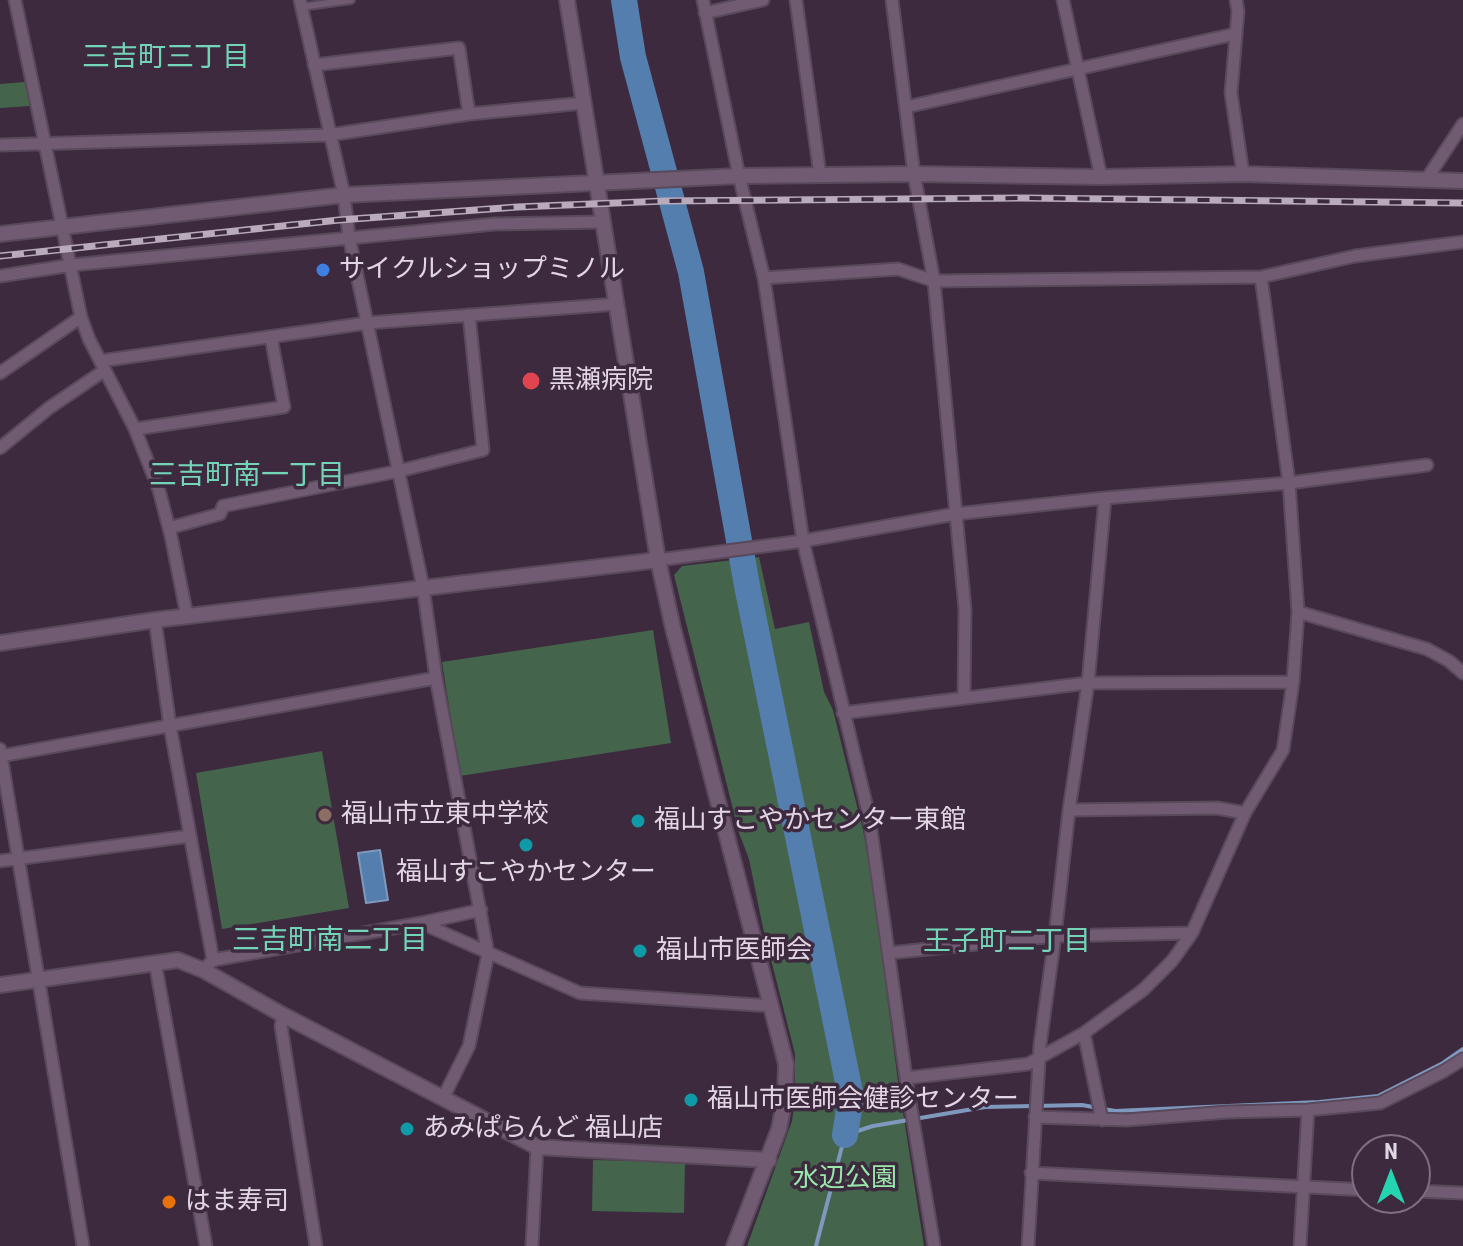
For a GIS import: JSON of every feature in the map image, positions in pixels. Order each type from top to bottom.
[{"type":"street","points":[[15,0],[81,317],[135,429],[159,490],[187,616]]},
{"type":"street","points":[[567,0],[658,560],[786,1064],[785,1098],[769,1160],[734,1246]]},
{"type":"street","points":[[703,0],[739,176],[764,278],[803,541],[869,816],[906,1078],[934,1246]]},
{"type":"street","points":[[705,13],[763,0]]},
{"type":"street","points":[[796,0],[820,175]]},
{"type":"street","points":[[894,0],[914,174],[934,281],[965,609],[964,697]]},
{"type":"street","points":[[1063,0],[1101,177]]},
{"type":"street","points":[[1236,0],[1238,11],[1231,93],[1243,174]]},
{"type":"street","points":[[300,4],[344,195],[349,237],[423,587],[436,678],[488,954],[469,1046],[443,1098]]},
{"type":"street","points":[[906,107],[1235,34]]},
{"type":"street","points":[[314,65],[459,48],[469,114]]},
{"type":"street","points":[[0,145],[329,135],[469,114],[584,103]]},
{"type":"street","points":[[1426,180],[1463,124]]},
{"type":"street","points":[[0,234],[344,195],[597,181],[820,175],[1101,177],[1243,174],[1463,181]]},
{"type":"street","points":[[0,276],[72,265],[494,224],[603,222]]},
{"type":"street","points":[[764,278],[898,269],[934,281],[1261,277],[1355,256],[1463,242]]},
{"type":"street","points":[[906,1078],[1028,1064],[1084,1033],[1143,990],[1172,961],[1192,933],[1245,813],[1283,750],[1293,682],[1298,612],[1289,483],[1261,277]]},
{"type":"street","points":[[0,448],[103,366],[367,323],[617,304]]},
{"type":"street","points":[[169,528],[220,514],[223,506],[399,471],[483,450],[469,315]]},
{"type":"street","points":[[0,373],[81,317]]},
{"type":"street","points":[[135,429],[284,407],[271,337]]},
{"type":"street","points":[[0,643],[155,620],[803,541],[955,514],[1289,483],[1427,465]]},
{"type":"street","points":[[1028,1246],[1039,1059],[1069,810],[1088,683],[1105,498]]},
{"type":"street","points":[[1298,612],[1427,649],[1463,673]]},
{"type":"street","points":[[155,620],[208,965],[283,1015],[537,1147],[769,1160]]},
{"type":"street","points":[[0,756],[436,678]]},
{"type":"street","points":[[843,713],[1088,683],[1293,682]]},
{"type":"street","points":[[0,749],[83,1246]]},
{"type":"street","points":[[1069,810],[1217,808],[1245,813]]},
{"type":"street","points":[[0,861],[190,836]]},
{"type":"street","points":[[0,985],[155,962],[178,960],[208,965],[481,910]]},
{"type":"street","points":[[421,923],[580,993],[772,1006]]},
{"type":"street","points":[[889,953],[1055,936],[1192,933]]},
{"type":"street","points":[[155,962],[206,1246]]},
{"type":"street","points":[[283,1015],[281,1026],[316,1246]]},
{"type":"street","points":[[1084,1033],[1102,1120]]},
{"type":"street","points":[[1035,1117],[1102,1120],[1308,1110],[1380,1103],[1463,1059]]},
{"type":"street","points":[[1300,1246],[1308,1110]]},
{"type":"street","points":[[532,1246],[537,1147]]},
{"type":"street","points":[[1031,1173],[1351,1189]]},
{"type":"street","points":[[1431,1192],[1463,1193]]},
{"type":"lane","points":[[300,4],[351,0]]},
{"type":"green space","points":[[25,82],[30,106],[0,108],[0,84]]},
{"type":"green space","name":"水辺公園","points":[[759,557],[775,629],[809,622],[824,692],[833,710],[863,830],[924,1246],[747,1246],[792,1121],[795,1054],[749,859],[739,833],[674,575],[682,566]]},
{"type":"green space","name":"福山市立東中学校","points":[[653,630],[671,743],[460,776],[442,662]]},
{"type":"green space","points":[[322,751],[349,908],[222,929],[196,773]]},
{"type":"green space","points":[[593,1160],[685,1162],[684,1213],[592,1211]]},
{"type":"water","points":[[380,850],[388,900],[366,903],[358,853]]},
{"type":"waterway","points":[[624,0],[633,57],[691,272],[748,591],[851,1097],[845,1135]]},
{"type":"waterway","points":[[816,1246],[845,1135],[873,1126],[985,1107],[1082,1105],[1115,1111],[1319,1102],[1378,1096],[1443,1063],[1463,1049]]},
{"type":"railway","points":[[0,256],[339,220],[517,207],[665,201],[1023,198],[1463,203]]},
{"type":"place","name":"サイクルショップミノル","points":[[323,270]]},
{"type":"place","name":"黒瀬病院","points":[[531,381]]},
{"type":"place","name":"福山市立東中学校","points":[[325,815]]},
{"type":"place","name":"福山すこやかセンター東館","points":[[638,821]]},
{"type":"place","name":"福山すこやかセンター","points":[[526,845]]},
{"type":"place","name":"福山市医師会","points":[[640,951]]},
{"type":"place","name":"福山市医師会健診センター","points":[[691,1100]]},
{"type":"place","name":"あみぱらんど 福山店","points":[[407,1129]]},
{"type":"place","name":"はま寿司","points":[[169,1202]]},
{"type":"district","name":"三吉町三丁目","points":[[166,59]]},
{"type":"district","name":"三吉町南一丁目","points":[[247,477]]},
{"type":"district","name":"三吉町南二丁目","points":[[330,942]]},
{"type":"district","name":"王子町二丁目","points":[[1007,943]]}]
